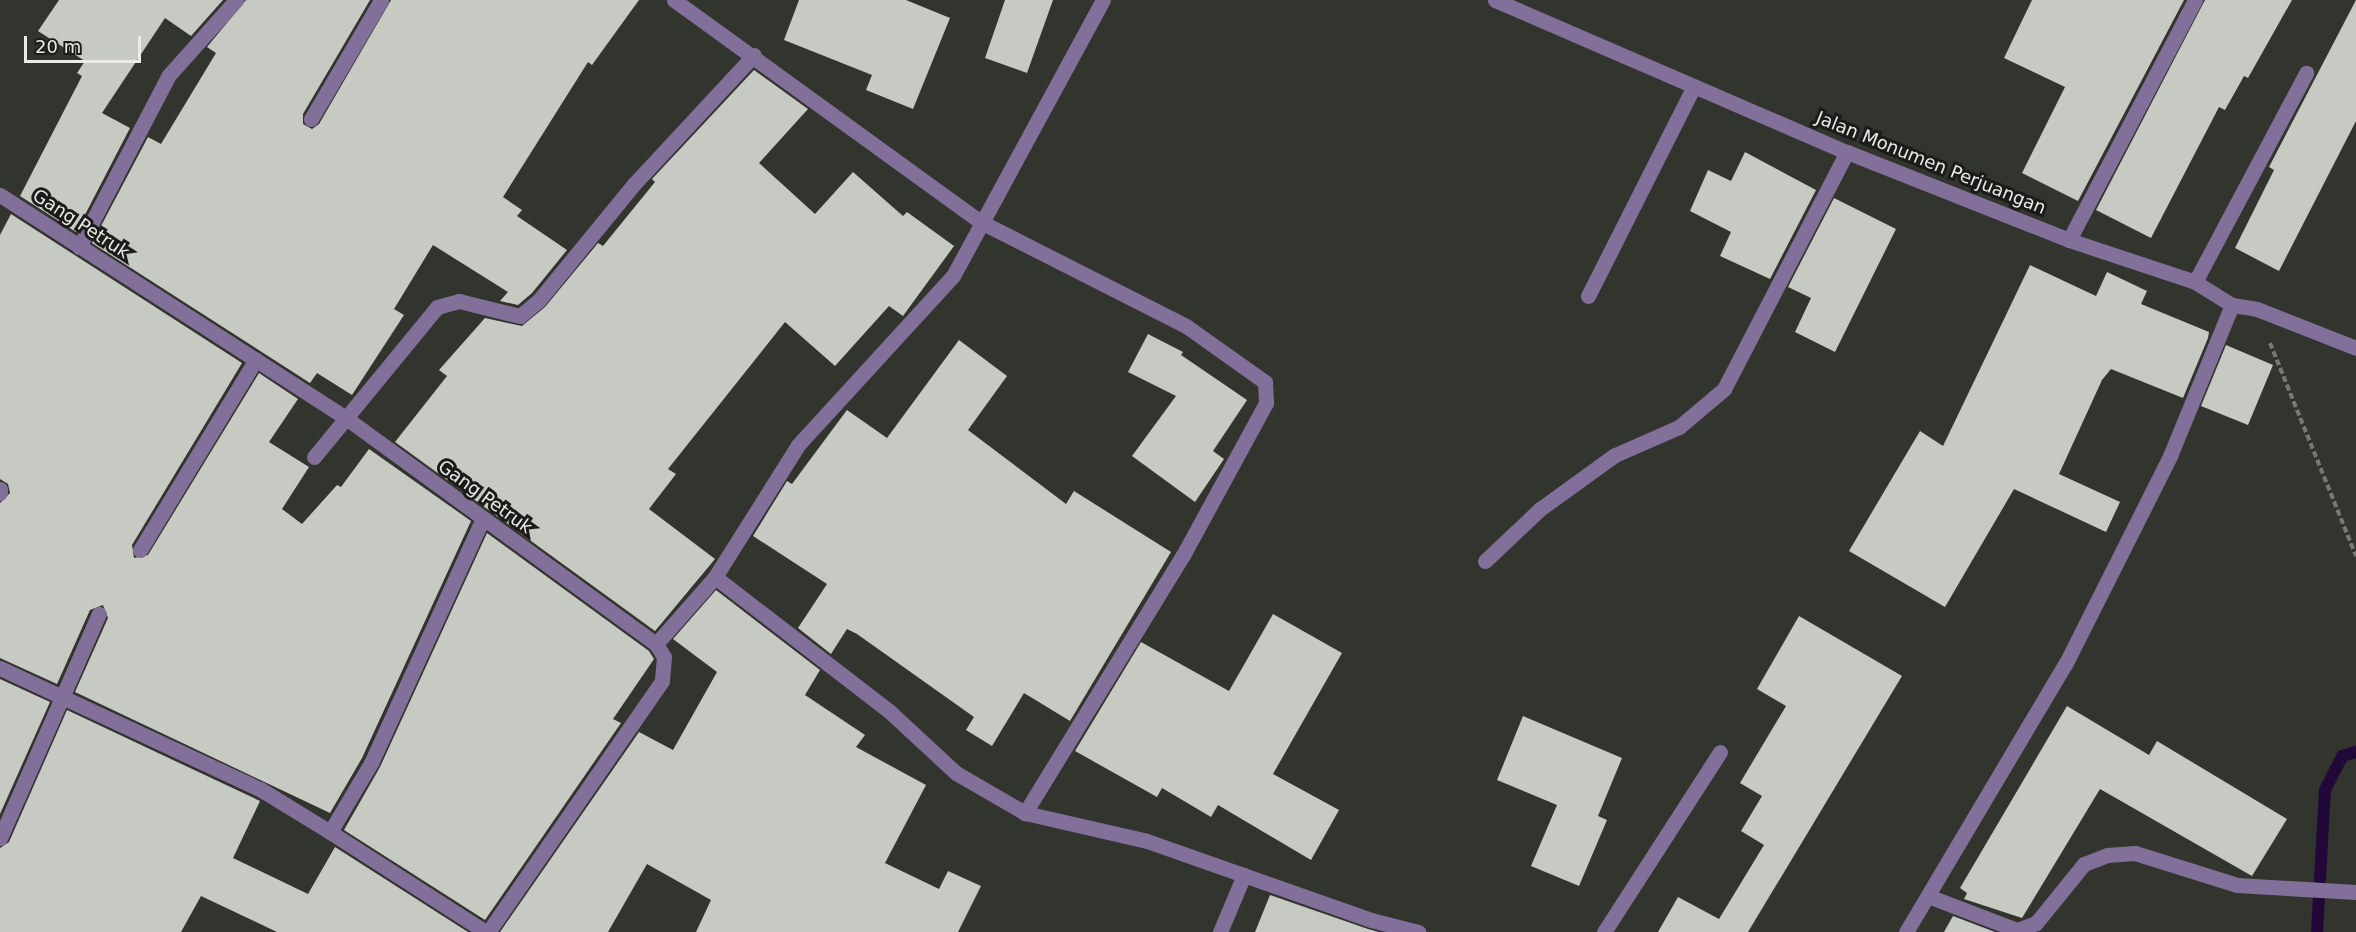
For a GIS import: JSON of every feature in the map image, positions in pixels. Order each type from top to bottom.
[{"type":"street","points":[[79,247],[169,75],[236,0]]},
{"type":"street","points":[[311,119],[381,0]]},
{"type":"street","points":[[674,0],[754,55],[787,84],[981,222],[1186,326],[1265,382],[1269,393],[1183,555],[1026,813]]},
{"type":"street","points":[[0,668],[260,789],[487,932],[663,681],[664,657],[656,645],[715,577],[798,445],[953,276],[1103,0]]},
{"type":"street","name":"Jalan Monumen Perjuangan","points":[[1495,0],[1513,4],[1847,152],[2069,240],[2195,282],[2232,305],[2257,309],[2356,348]]},
{"type":"street","points":[[2069,240],[2195,0]]},
{"type":"street","points":[[314,457],[437,307],[459,301],[520,316],[539,300],[634,183],[754,55]]},
{"type":"street","points":[[2195,282],[2306,73]]},
{"type":"street","points":[[1588,296],[1695,86]]},
{"type":"street","points":[[1485,561],[1540,508],[1615,455],[1679,427],[1724,389],[1847,152]]},
{"type":"street","name":"Gang Petruk","points":[[0,195],[346,418],[656,645]]},
{"type":"street","points":[[1906,932],[2066,663],[2170,456],[2232,305]]},
{"type":"street","points":[[140,550],[256,359]]},
{"type":"street","points":[[330,832],[375,755],[483,520]]},
{"type":"street","points":[[715,577],[889,711],[956,773],[1026,813],[1147,841],[1418,932]]},
{"type":"street","points":[[0,838],[99,614]]},
{"type":"street","points":[[1604,932],[1720,752]]},
{"type":"street","points":[[1928,896],[2017,930],[2036,923],[2084,864],[2107,855],[2135,853],[2237,885],[2284,891],[2356,892]]},
{"type":"street","points":[[1220,932],[1244,875]]},
{"type":"path","points":[[2257,309],[2356,556]]},
{"type":"building","points":[[59,0],[223,0],[191,36],[165,18],[102,113],[130,128],[76,232],[20,196],[82,76],[77,73],[85,61],[38,31]]},
{"type":"building","points":[[246,0],[370,0],[303,114],[303,124],[312,129],[319,124],[391,0],[639,0],[592,65],[588,62],[503,197],[522,210],[517,216],[567,250],[532,293],[518,305],[500,301],[508,292],[433,245],[394,309],[404,315],[352,395],[317,373],[310,383],[92,243],[148,137],[161,144],[216,53],[207,47]]},
{"type":"building","points":[[799,0],[906,0],[950,18],[913,109],[866,90],[872,75],[784,40]]},
{"type":"building","points":[[1005,0],[1053,0],[1027,73],[985,58]]},
{"type":"building","points":[[2032,0],[2184,0],[2078,201],[2022,173],[2065,87],[2004,58]]},
{"type":"building","points":[[2205,0],[2292,0],[2248,78],[2244,76],[2225,110],[2219,107],[2151,238],[2096,210]]},
{"type":"building","points":[[2356,0],[2356,121],[2279,271],[2235,248],[2274,170],[2269,167]]},
{"type":"building","points":[[754,70],[808,109],[759,163],[815,214],[853,172],[903,216],[907,212],[954,246],[903,316],[889,306],[835,366],[785,322],[668,469],[676,474],[649,509],[715,559],[655,631],[395,442],[447,376],[439,370],[485,318],[522,326],[545,307],[598,243],[603,246],[655,182],[652,179]]},
{"type":"building","points":[[1745,152],[1816,190],[1770,279],[1720,256],[1731,232],[1690,211],[1708,170],[1731,181]]},
{"type":"building","points":[[1834,198],[1896,229],[1835,352],[1795,332],[1811,298],[1788,287]]},
{"type":"building","points":[[11,214],[242,363],[132,545],[134,558],[148,555],[259,373],[298,399],[269,442],[309,467],[282,509],[302,524],[337,485],[341,487],[369,449],[471,521],[362,758],[330,813],[75,692],[108,618],[103,605],[90,610],[57,684],[0,658],[0,503],[10,493],[8,484],[0,479],[0,235]]},
{"type":"building","points":[[2030,265],[2096,296],[2107,272],[2147,291],[2141,304],[2209,332],[2208,338],[2183,398],[2111,369],[2102,380],[2059,474],[2120,502],[2106,532],[2014,489],[1945,607],[1849,551],[1920,431],[1943,446]]},
{"type":"building","points":[[1148,334],[1183,352],[1181,355],[1247,400],[1213,451],[1224,459],[1195,502],[1132,456],[1176,396],[1128,372]]},
{"type":"building","points":[[959,340],[1007,376],[968,430],[1066,504],[1074,491],[1171,552],[1070,721],[1024,693],[992,746],[966,730],[974,717],[857,634],[847,629],[831,654],[798,628],[827,584],[753,536],[787,481],[792,484],[847,410],[887,438]]},
{"type":"building","points":[[2226,345],[2273,365],[2248,425],[2201,406]]},
{"type":"building","points":[[487,533],[649,651],[654,659],[613,719],[621,723],[485,920],[344,830],[380,767]]},
{"type":"building","points":[[716,590],[820,670],[805,695],[865,735],[856,747],[926,785],[885,863],[939,889],[948,871],[981,886],[958,932],[696,932],[711,900],[647,864],[608,932],[500,932],[639,732],[673,750],[717,672],[673,639]]},
{"type":"building","points":[[1273,614],[1342,653],[1273,774],[1339,810],[1311,860],[1218,805],[1211,817],[1162,788],[1157,797],[1075,751],[1141,642],[1229,691]]},
{"type":"building","points":[[1799,616],[1902,676],[1748,932],[1658,932],[1678,897],[1719,919],[1764,845],[1741,831],[1762,796],[1740,783],[1786,706],[1757,689]]},
{"type":"building","points":[[0,679],[50,702],[0,814]]},
{"type":"building","points":[[2067,706],[2149,755],[2157,741],[2287,819],[2252,876],[2100,789],[2022,918],[1964,899],[1967,893],[1960,888]]},
{"type":"building","points":[[67,710],[260,801],[233,858],[308,894],[335,847],[468,932],[277,932],[201,896],[181,932],[0,932],[0,848],[9,842]]},
{"type":"building","points":[[1523,716],[1622,758],[1598,816],[1607,820],[1579,886],[1531,866],[1557,805],[1497,780]]},
{"type":"building","points":[[1270,895],[1368,929],[1379,932],[1255,932]]},
{"type":"building","points":[[1953,916],[1995,932],[1944,932]]},
{"type":"waterway","points":[[2317,932],[2325,790],[2342,756],[2356,752]]}]
